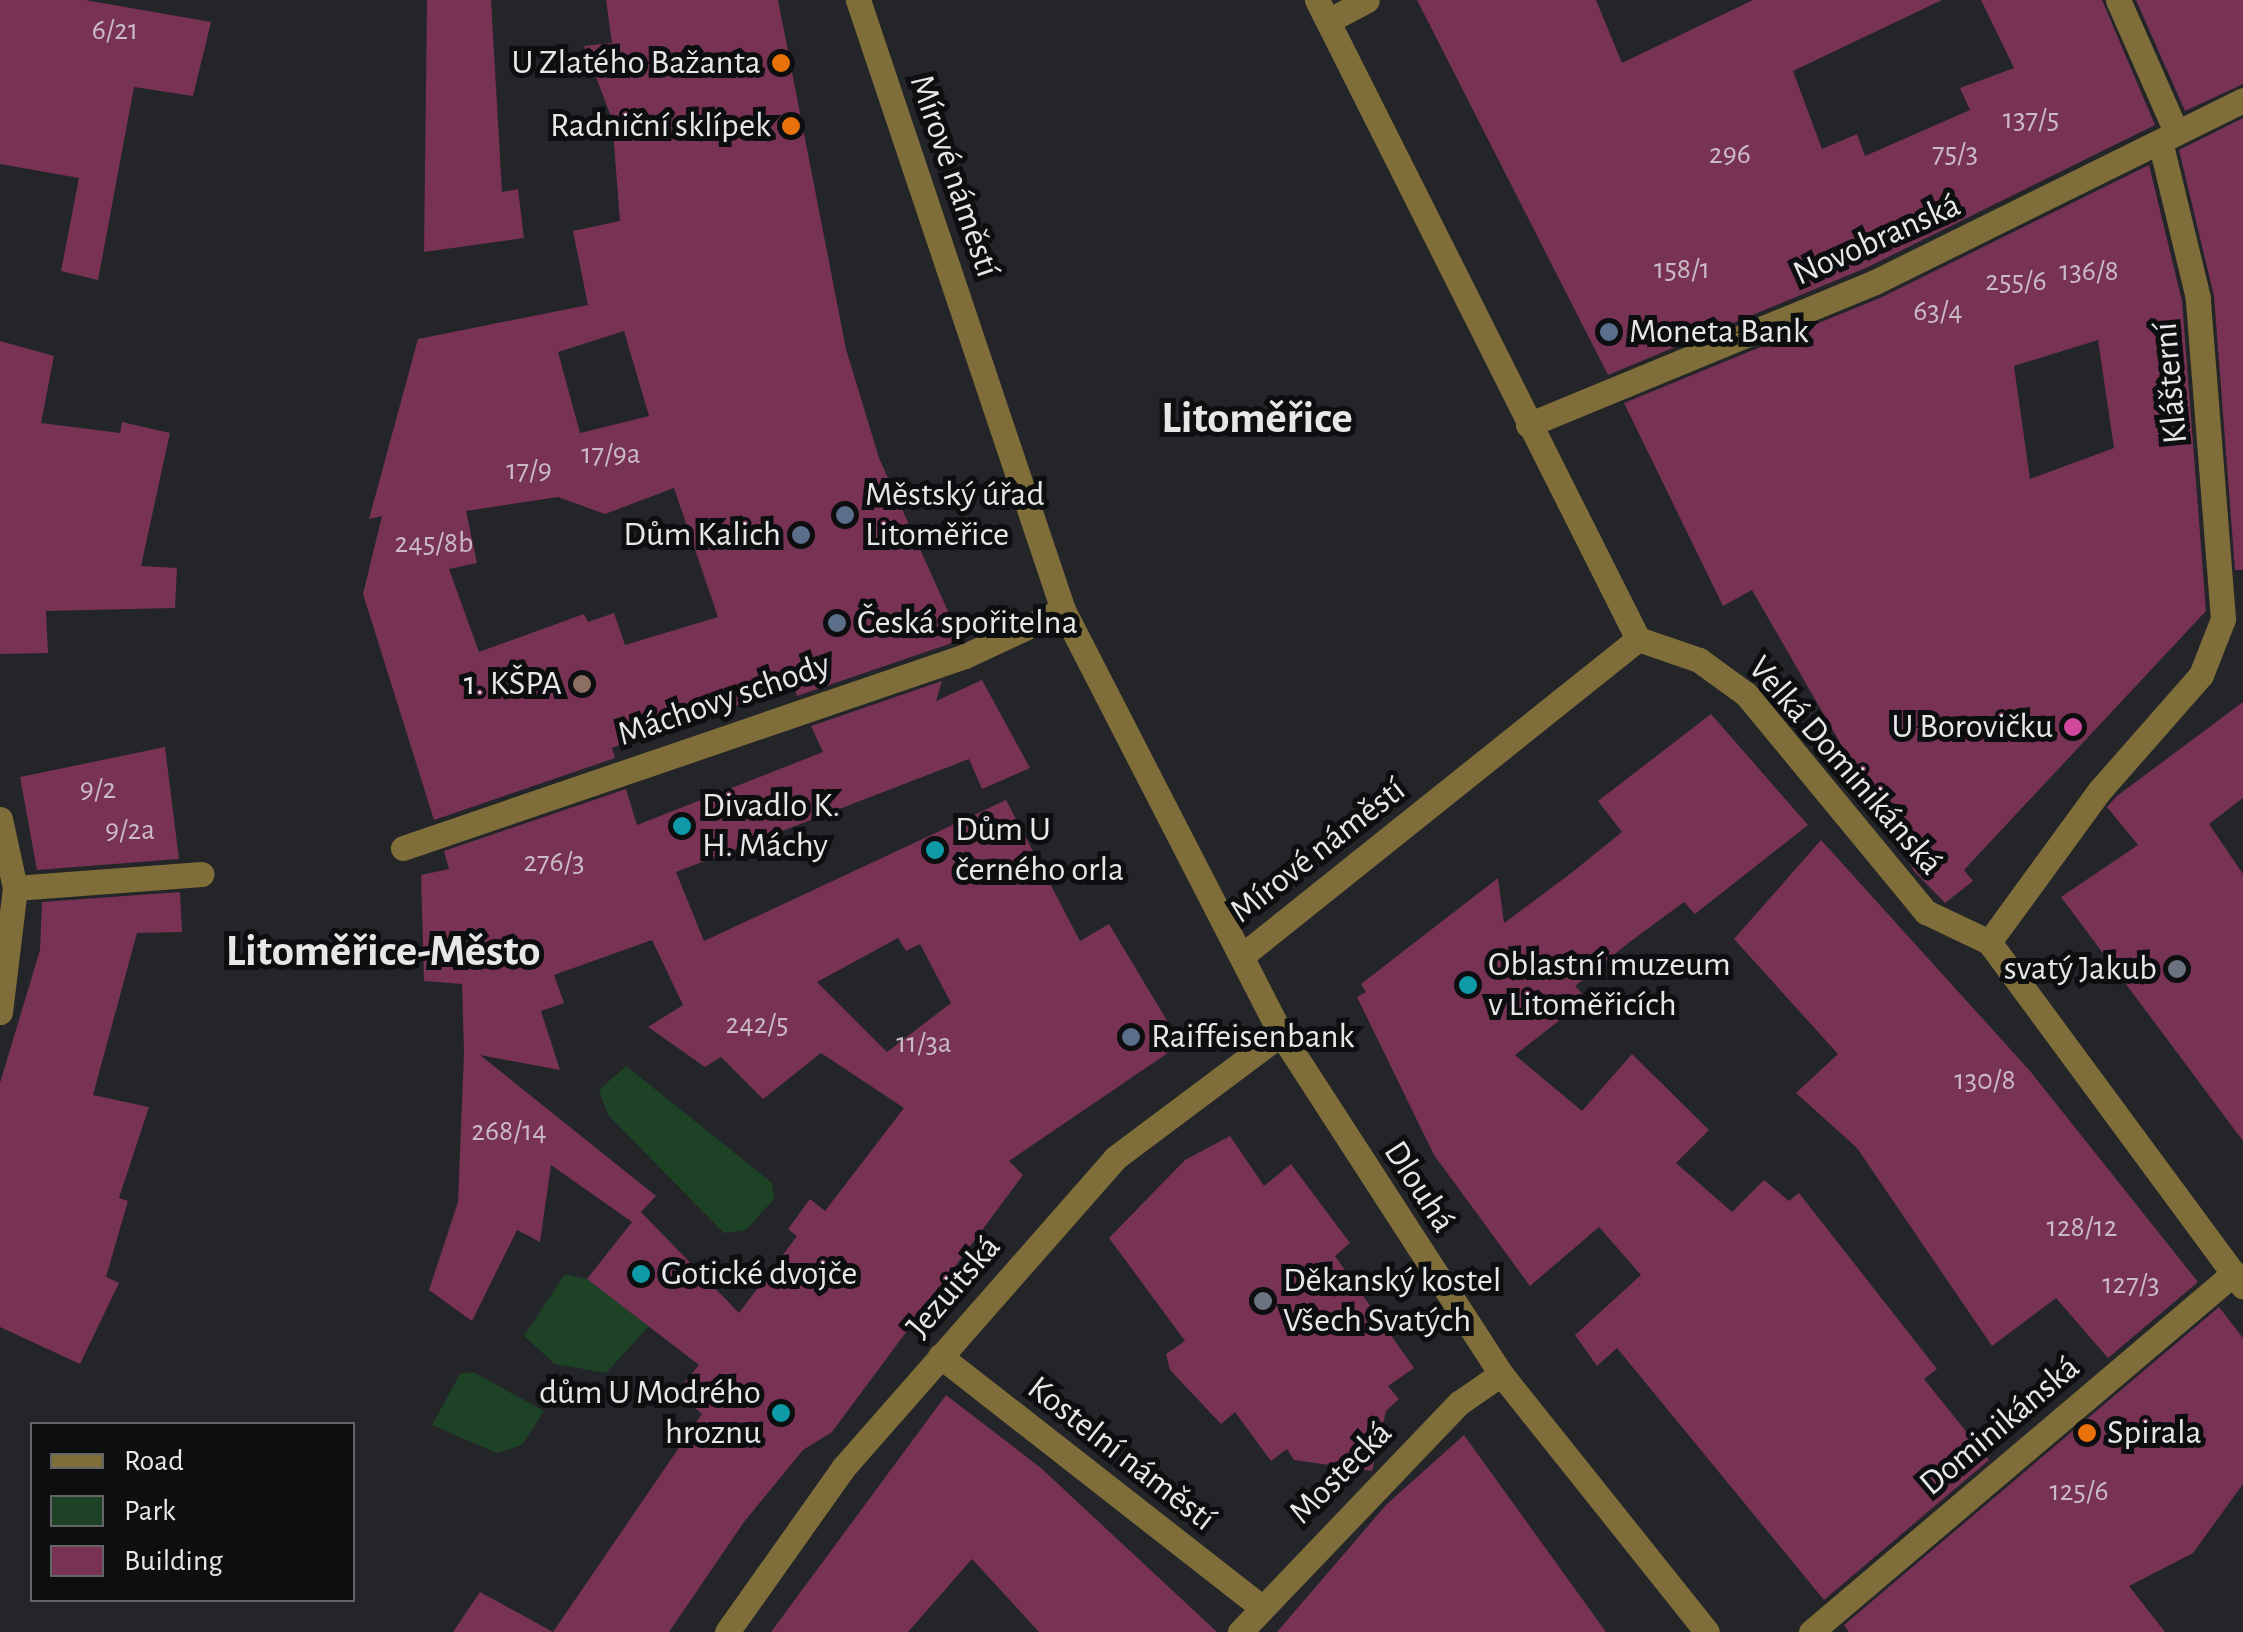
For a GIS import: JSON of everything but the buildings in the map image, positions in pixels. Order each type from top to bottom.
[{"type":"street","name":"Mírové náměstí","points":[[858,0],[1063,610],[1242,955],[1638,639]]},
{"type":"street","points":[[1367,0],[1323,11],[1638,639]]},
{"type":"street","name":"Klášterní","points":[[1989,942],[2100,790],[2201,675],[2223,619],[2198,298],[2168,136],[2118,0]]},
{"type":"street","name":"Novobranská","points":[[1528,426],[1876,282],[2243,100]]},
{"type":"street","name":"Máchovy schody","points":[[403,848],[965,656],[1063,610]]},
{"type":"street","name":"Velká Dominikánská","points":[[1638,639],[1700,660],[1746,694],[1926,912],[1989,942],[2238,1280]]},
{"type":"street","points":[[0,820],[15,888],[0,1012]]},
{"type":"street","points":[[15,888],[201,874]]},
{"type":"street","name":"Dlouhá","points":[[1242,955],[1281,1034],[1501,1374],[1708,1632]]},
{"type":"street","name":"Jezuitská","points":[[727,1632],[843,1468],[1115,1158],[1281,1034]]},
{"type":"street","name":"Dominikánská","points":[[1810,1632],[2238,1280]]},
{"type":"street","name":"Kostelní náměstí","points":[[940,1356],[1259,1605]]},
{"type":"street","name":"Mostecká","points":[[1240,1632],[1259,1605],[1459,1404],[1501,1374]]},
{"type":"green space","points":[[626,1066],[772,1183],[774,1199],[746,1230],[724,1233],[608,1115],[599,1090]]},
{"type":"green space","points":[[565,1274],[587,1279],[649,1326],[606,1373],[555,1364],[524,1336]]},
{"type":"green space","points":[[473,1372],[544,1411],[522,1445],[497,1453],[432,1425],[460,1374]]},
{"type":"place","name":"U Zlatého Bažanta","points":[[781,63]]},
{"type":"place","name":"Radniční sklípek","points":[[791,126]]},
{"type":"place","name":"Moneta Bank","points":[[1609,332]]},
{"type":"place","name":"Městský úřad Litoměřice","points":[[845,515]]},
{"type":"place","name":"Dům Kalich","points":[[801,535]]},
{"type":"place","name":"Česká spořitelna","points":[[837,623]]},
{"type":"place","name":"1. KŠPA","points":[[582,684]]},
{"type":"place","name":"U Borovičku","points":[[2073,727]]},
{"type":"place","name":"Divadlo K. H. Máchy","points":[[682,826]]},
{"type":"place","name":"Dům U černého orla","points":[[935,850]]},
{"type":"place","name":"svatý Jakub","points":[[2177,969]]},
{"type":"place","name":"Oblastní muzeum v Litoměřicích","points":[[1468,985]]},
{"type":"place","name":"Raiffeisenbank","points":[[1131,1037]]},
{"type":"place","name":"Gotické dvojče","points":[[641,1274]]},
{"type":"place","name":"Děkanský kostel Všech Svatých","points":[[1263,1301]]},
{"type":"place","name":"dům U Modrého hroznu","points":[[781,1413]]},
{"type":"place","name":"Spirala","points":[[2087,1433]]},
{"type":"district","name":"Litoměřice","points":[[1257,419]]},
{"type":"district","name":"Litoměřice-Město","points":[[383,952]]}]
